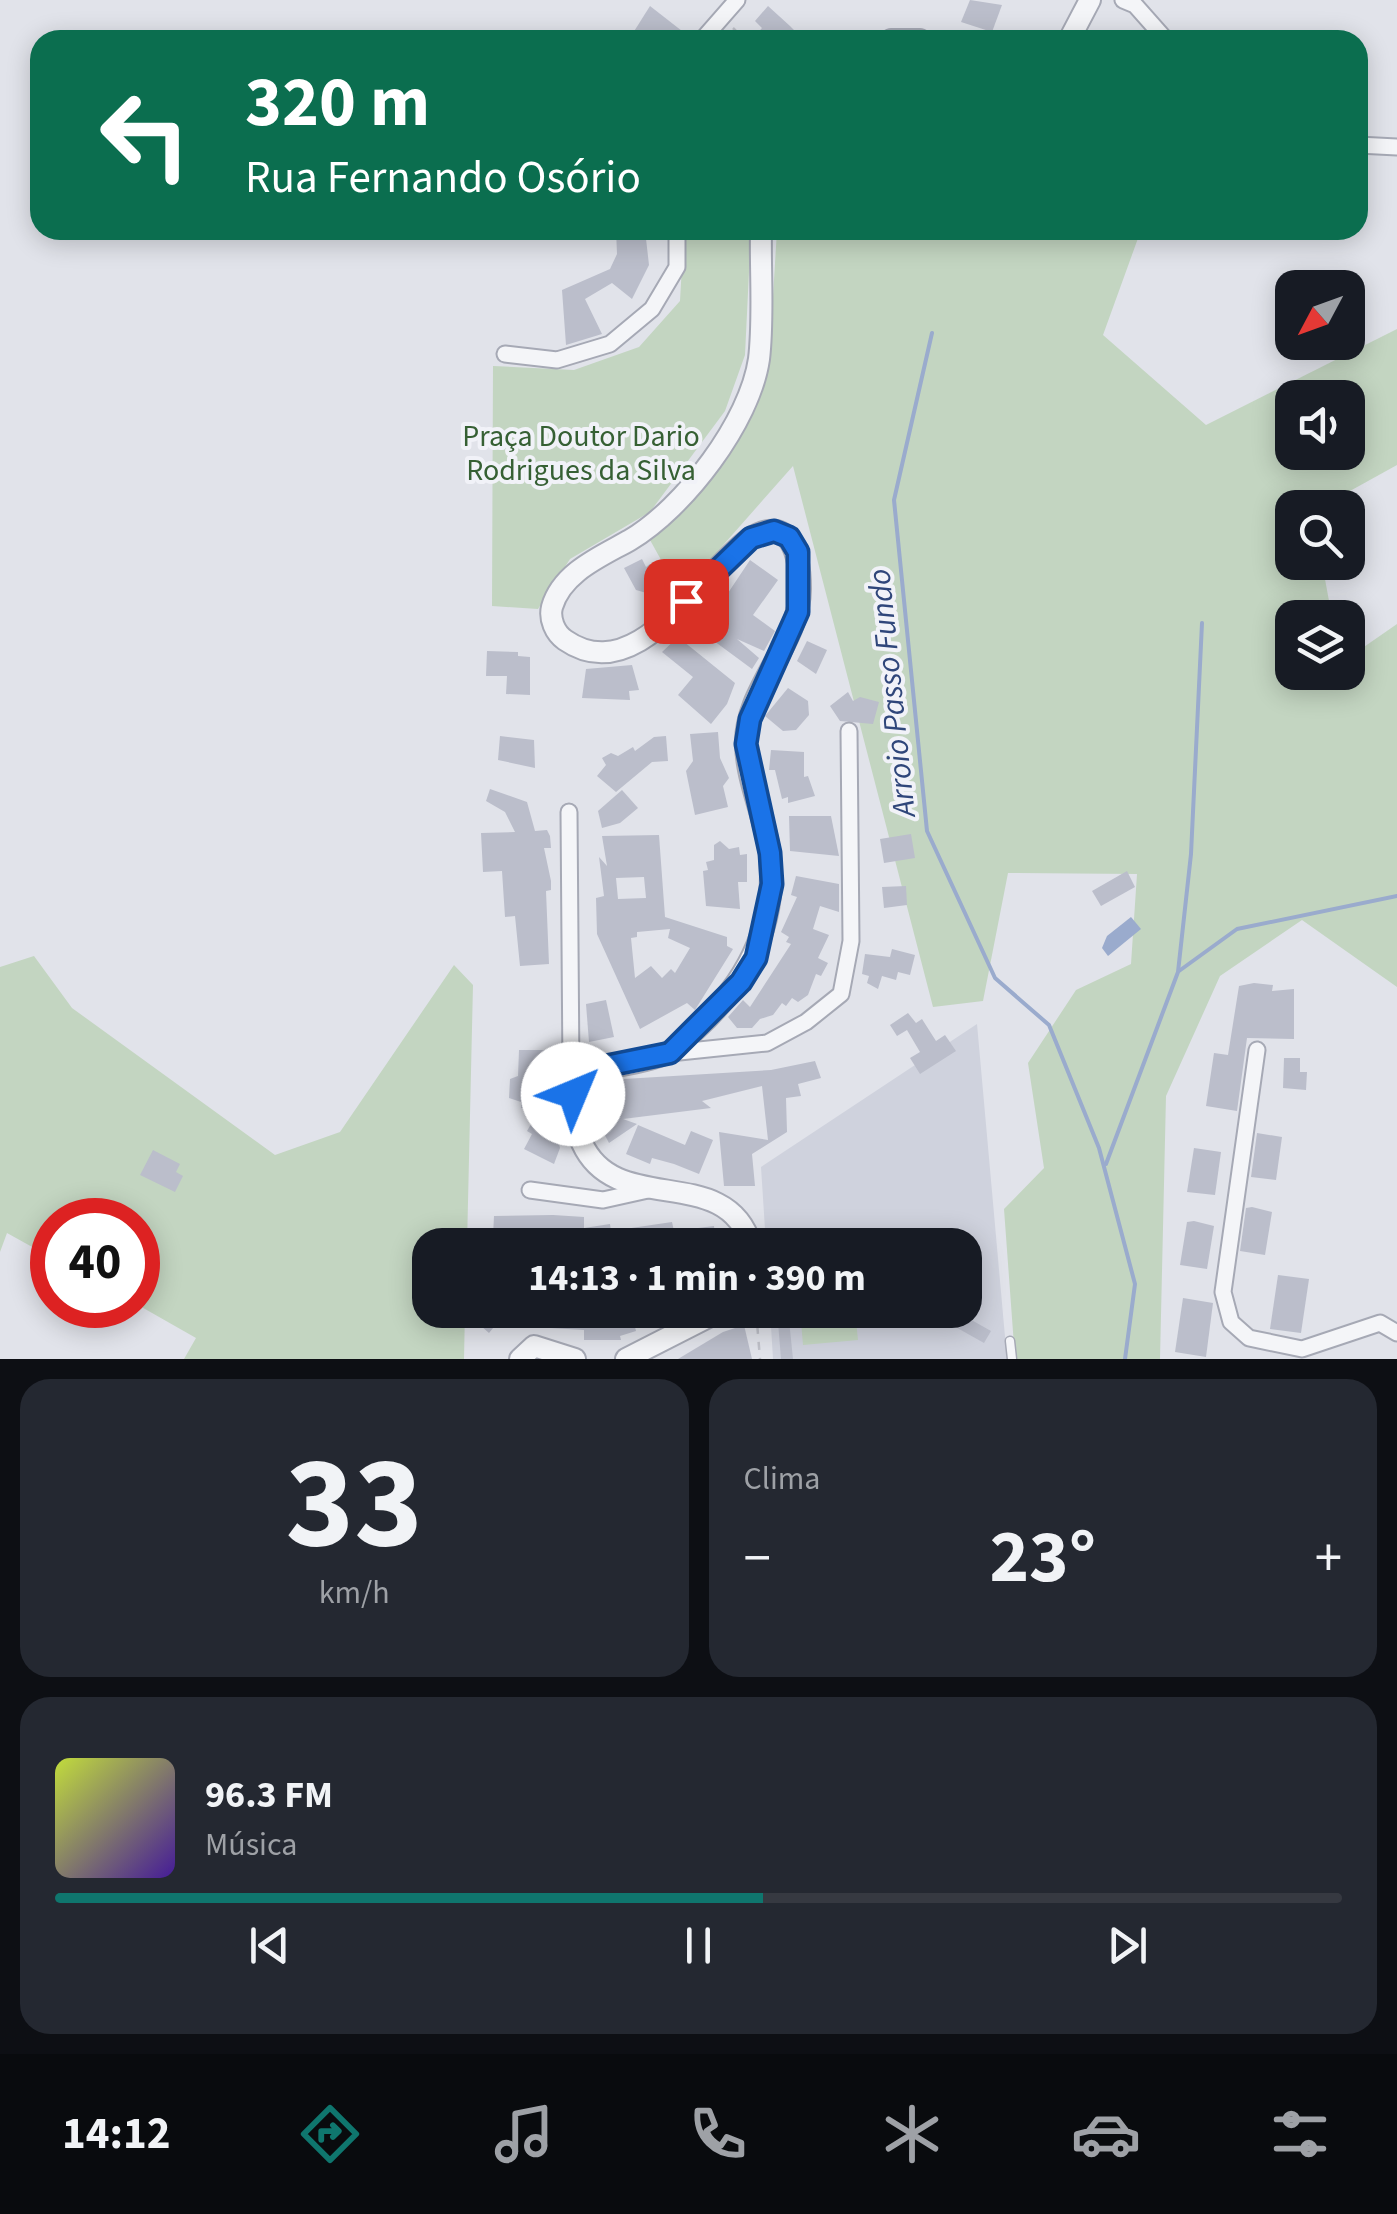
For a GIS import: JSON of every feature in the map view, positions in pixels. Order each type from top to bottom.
[{"type":"street","points":[[711,30],[737,0]]},
{"type":"street","points":[[1074,30],[1090,0]]},
{"type":"street","points":[[1123,0],[1135,5],[1157,30]]},
{"type":"street","points":[[1368,146],[1397,147]]},
{"type":"street","points":[[505,354],[557,360],[610,344],[652,309],[677,267],[677,240]]},
{"type":"street","points":[[670,1053],[741,982],[756,958],[772,884],[770,853],[746,744],[750,719],[798,612],[798,552],[789,537],[774,531],[751,538],[664,624],[630,646],[587,650],[562,638],[552,622],[552,605],[580,568],[630,540],[679,502],[736,421],[759,361],[761,240]]},
{"type":"street","points":[[571,1073],[670,1053],[767,1043],[806,1022],[840,994],[851,941],[850,731]]},
{"type":"street","points":[[570,812],[571,1073],[581,1142],[596,1165],[618,1180],[648,1190]]},
{"type":"street","points":[[1256,1050],[1223,1292],[1231,1322],[1249,1338],[1302,1349],[1380,1322],[1397,1332]]},
{"type":"street","points":[[530,1190],[603,1200],[648,1190],[686,1191],[712,1198],[732,1210],[746,1228]]},
{"type":"street","points":[[626,1359],[687,1328]]},
{"type":"street","points":[[520,1359],[534,1346],[575,1359]]},
{"type":"lane","points":[[1010,1341],[1012,1359]]},
{"type":"path","points":[[757,1328],[760,1359]]},
{"type":"shaded area","points":[[977,1024],[1007,1359],[773,1359],[771,1328],[982,1328],[982,1228],[765,1228],[761,1167]]},
{"type":"green space","name":"Praça Doutor Dario Rodrigues da Silva","points":[[683,240],[751,240],[745,355],[725,411],[650,512],[570,559],[538,609],[492,606],[493,366],[574,370],[639,347],[680,301]]},
{"type":"green space","points":[[776,240],[1137,240],[1103,335],[1206,425],[1275,390],[1275,470],[1365,470],[1365,380],[1296,380],[1335,360],[1365,360],[1365,345],[1397,329],[1397,465],[1352,490],[1275,490],[1275,580],[1325,580],[1329,600],[1275,600],[1275,690],[1365,690],[1365,646],[1397,624],[1397,987],[1302,920],[1220,976],[1166,1096],[1160,1359],[1015,1359],[1004,1209],[1044,1168],[1028,1063],[1076,990],[1131,964],[1137,874],[1008,873],[983,1001],[933,1007],[793,466],[680,594],[650,540],[743,427],[769,363]]},
{"type":"green space","points":[[34,956],[72,1008],[275,1155],[340,1132],[454,965],[473,985],[467,1228],[412,1228],[412,1328],[465,1328],[464,1359],[184,1359],[196,1338],[160,1318],[160,1198],[30,1198],[30,1246],[7,1233],[0,1252],[0,967]]},
{"type":"green space","points":[[802,1328],[857,1328],[858,1340],[803,1345]]},
{"type":"water","points":[[1131,917],[1141,929],[1108,956],[1102,948],[1107,936]]},
{"type":"building","points":[[970,0],[1002,5],[993,30],[961,22]]},
{"type":"building","points":[[650,6],[681,30],[635,30]]},
{"type":"building","points":[[768,6],[793,30],[760,30],[755,21]]},
{"type":"building","points":[[616,240],[646,240],[649,265],[632,299],[612,283],[585,299],[602,334],[566,345],[562,290],[610,269],[617,254]]},
{"type":"building","points":[[642,559],[646,567],[650,564],[662,588],[650,594],[636,590],[624,568]]},
{"type":"building","points":[[750,560],[778,580],[753,615],[775,631],[764,651],[737,639],[759,658],[752,669],[695,627],[703,617],[708,620],[714,614]]},
{"type":"building","points":[[678,637],[735,683],[727,704],[711,724],[678,695],[693,677],[662,652]]},
{"type":"building","points":[[807,641],[827,650],[816,674],[797,661]]},
{"type":"building","points":[[487,651],[518,652],[518,656],[530,657],[530,695],[506,694],[507,676],[486,676]]},
{"type":"building","points":[[632,665],[639,690],[629,691],[630,700],[582,698],[586,669]]},
{"type":"building","points":[[788,688],[808,701],[809,715],[796,730],[783,731],[765,716]]},
{"type":"building","points":[[848,692],[853,701],[860,697],[879,702],[873,724],[840,721],[830,706]]},
{"type":"building","points":[[718,732],[720,758],[729,778],[723,786],[728,807],[695,815],[686,771],[693,761],[690,734]]},
{"type":"building","points":[[500,736],[534,740],[535,768],[498,760]]},
{"type":"building","points":[[666,736],[668,761],[652,762],[616,792],[597,776],[606,765],[602,758],[611,753],[618,756],[633,747],[635,751],[654,737]]},
{"type":"building","points":[[771,750],[804,752],[804,777],[808,776],[815,796],[788,803],[788,797],[782,799],[775,770],[769,770]]},
{"type":"building","points":[[490,789],[527,802],[535,831],[547,830],[550,836],[551,848],[544,848],[551,881],[551,890],[546,891],[549,964],[520,966],[515,916],[505,917],[502,871],[483,872],[481,833],[515,832],[505,812],[486,801]]},
{"type":"building","points":[[622,790],[638,808],[620,823],[602,828],[598,811]]},
{"type":"building","points":[[789,816],[831,816],[839,856],[790,851]]},
{"type":"building","points":[[911,834],[915,858],[884,863],[880,839]]},
{"type":"building","points":[[659,835],[665,917],[727,937],[727,946],[733,949],[695,1010],[687,1003],[640,1029],[597,934],[596,898],[604,896],[599,857],[607,866],[602,836]],"holes":[[[644,877],[646,898],[618,899],[616,878]],[[670,929],[668,938],[690,948],[675,973],[671,969],[662,978],[651,966],[635,978],[631,938],[637,937],[637,932]]]},
{"type":"building","points":[[720,841],[729,849],[739,847],[740,855],[747,854],[747,882],[738,882],[740,909],[706,906],[703,871],[708,870],[706,862],[714,860],[714,845]]},
{"type":"building","points":[[1127,871],[1135,887],[1101,906],[1092,891]]},
{"type":"building","points":[[796,876],[839,884],[839,912],[820,906],[813,929],[829,935],[818,958],[828,963],[821,976],[816,974],[808,995],[798,1002],[792,998],[786,1006],[782,1003],[773,1015],[760,1019],[752,1028],[737,1028],[728,1017],[743,1000],[750,1007],[791,944],[781,932],[797,897],[791,895]]},
{"type":"building","points":[[906,886],[907,905],[884,908],[882,887]]},
{"type":"building","points":[[892,949],[915,955],[910,975],[898,972],[896,980],[882,976],[878,989],[867,983],[869,976],[862,974],[865,954],[890,957]]},
{"type":"building","points":[[1273,985],[1272,991],[1294,989],[1294,1039],[1247,1038],[1237,1111],[1206,1106],[1214,1053],[1228,1055],[1239,986]]},
{"type":"building","points":[[606,1000],[614,1037],[589,1042],[586,1004]]},
{"type":"building","points":[[908,1013],[916,1023],[922,1019],[936,1041],[945,1035],[956,1051],[920,1074],[910,1058],[920,1052],[907,1030],[897,1036],[890,1025]]},
{"type":"building","points":[[519,1050],[549,1050],[552,1117],[560,1148],[554,1164],[524,1149],[532,1134],[527,1131],[539,1110],[521,1108],[521,1102],[509,1098],[510,1079],[518,1076]]},
{"type":"building","points":[[1284,1058],[1300,1058],[1300,1072],[1307,1072],[1306,1090],[1283,1088]]},
{"type":"building","points":[[815,1061],[821,1078],[798,1084],[801,1096],[786,1098],[787,1132],[752,1154],[755,1186],[724,1186],[719,1132],[768,1140],[762,1086],[702,1101],[711,1108],[623,1119],[637,1124],[609,1143],[600,1126],[601,1117],[605,1118],[603,1088],[624,1079],[771,1070]]},
{"type":"building","points":[[638,1125],[685,1145],[691,1131],[713,1140],[699,1174],[652,1158],[650,1164],[626,1154]]},
{"type":"building","points":[[1257,1133],[1282,1137],[1276,1180],[1251,1177]]},
{"type":"building","points":[[1194,1148],[1221,1152],[1215,1195],[1187,1192]]},
{"type":"building","points":[[153,1150],[180,1164],[176,1172],[183,1176],[175,1192],[140,1175]]},
{"type":"building","points":[[1246,1208],[1272,1212],[1265,1255],[1240,1251]]},
{"type":"building","points":[[494,1216],[584,1217],[584,1228],[493,1228]]},
{"type":"building","points":[[672,1222],[673,1228],[631,1228]]},
{"type":"building","points":[[1187,1222],[1214,1226],[1207,1269],[1180,1265]]},
{"type":"building","points":[[1278,1275],[1309,1279],[1301,1333],[1270,1329]]},
{"type":"building","points":[[1183,1298],[1213,1303],[1206,1357],[1175,1352]]},
{"type":"building","points":[[982,1326],[991,1331],[984,1343],[957,1328]]},
{"type":"building","points":[[550,1328],[636,1331],[620,1336],[621,1340],[584,1340],[584,1330]]},
{"type":"building","points":[[745,1328],[752,1359],[678,1359],[723,1332]]},
{"type":"building","points":[[778,1328],[790,1328],[793,1359],[781,1359]]},
{"type":"waterway","name":"Arroio Passo Fundo","points":[[932,333],[894,500],[927,831],[995,978],[1049,1025],[1099,1148],[1135,1284],[1125,1359]]},
{"type":"waterway","points":[[1106,1164],[1178,972],[1191,854],[1202,623]]},
{"type":"waterway","points":[[1179,971],[1237,929],[1397,896]]},
{"type":"route","points":[[573,1094],[571,1073],[670,1053],[741,982],[756,958],[772,884],[770,853],[746,744],[750,719],[798,612],[798,552],[789,537],[774,531],[751,538],[686,601]]}]
